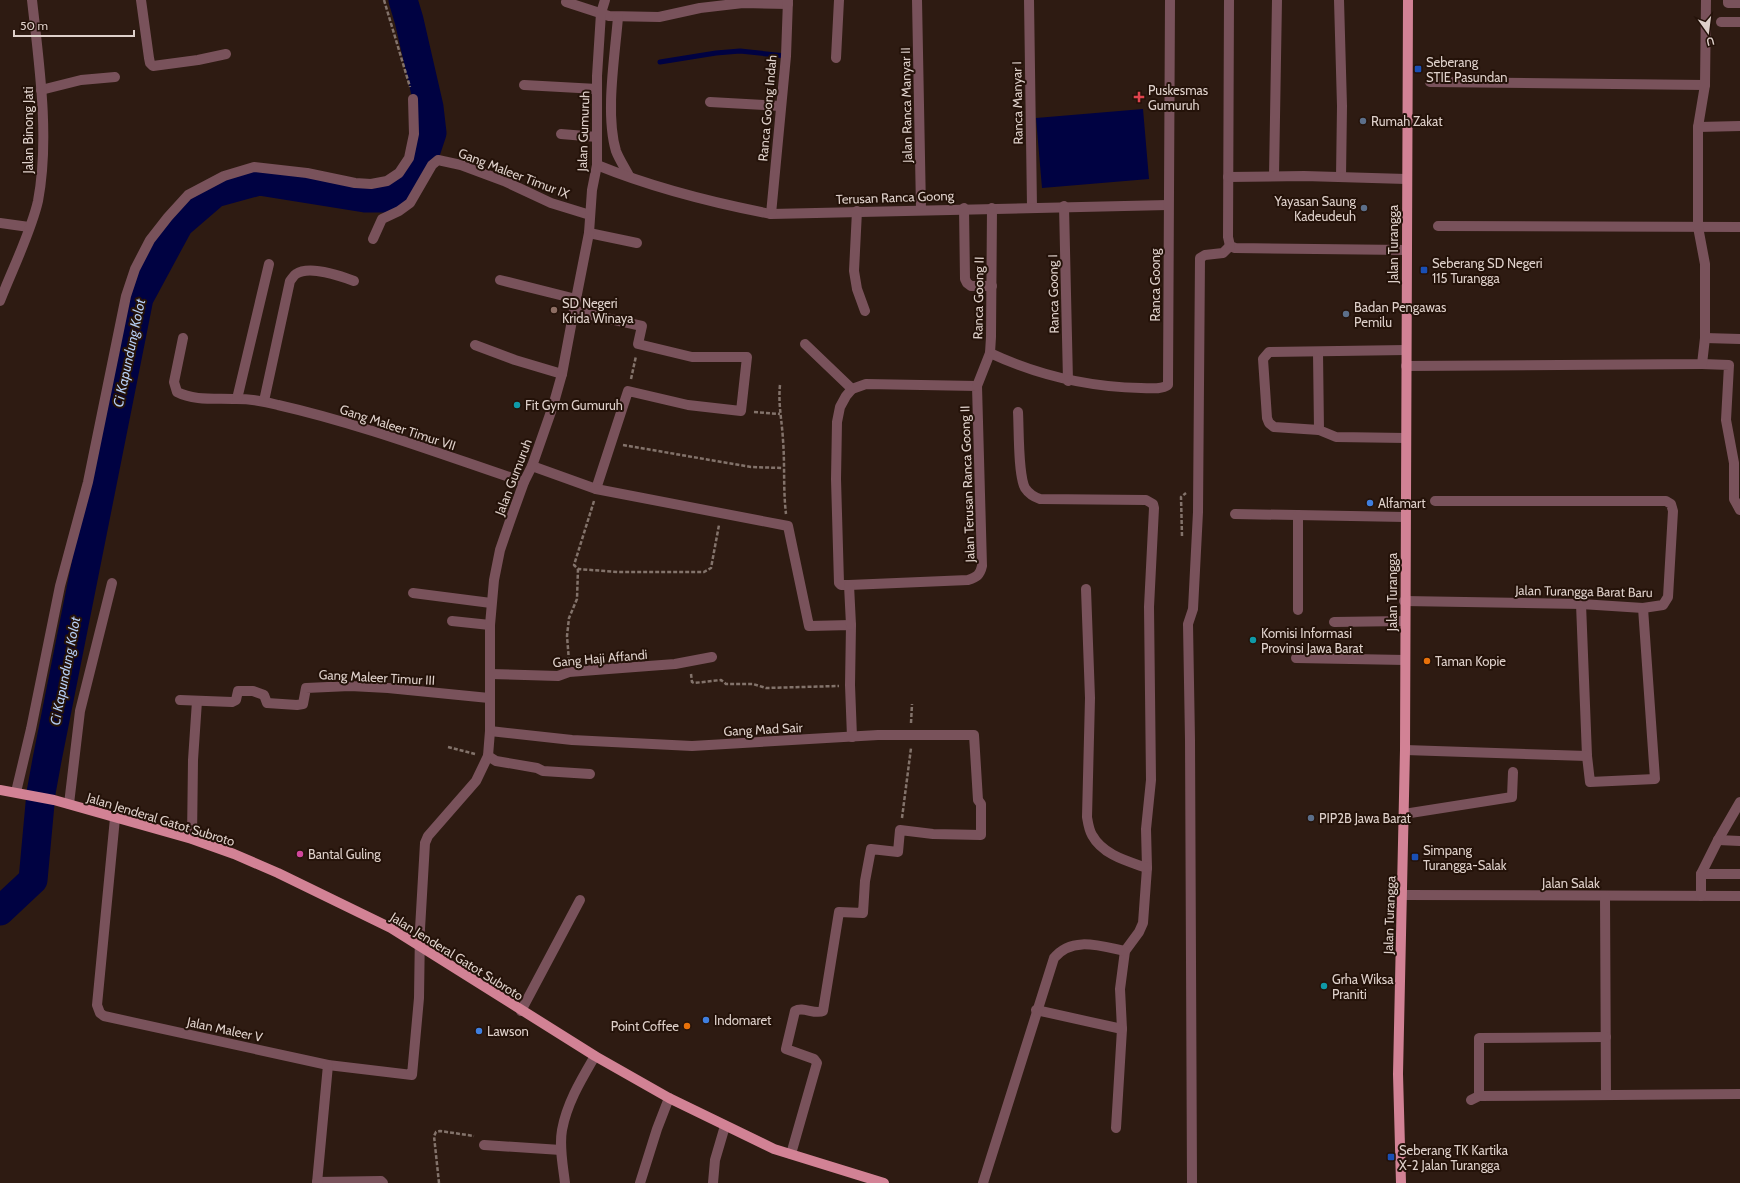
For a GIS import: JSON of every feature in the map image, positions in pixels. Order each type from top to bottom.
[{"type":"main road","name":"Jalan Turangga","points":[[1401,1183],[1398,1074],[1405,750],[1404,601],[1408,0]]},
{"type":"main road","name":"Jalan Jenderal Gatot Subroto","points":[[0,790],[54,800],[192,839],[234,854],[278,873],[390,928],[521,1011],[595,1056],[669,1098],[756,1141],[881,1183]]},
{"type":"street","name":"Jalan Binong Jati","points":[[0,300],[38,201],[42,173],[41,90],[32,0]]},
{"type":"street","points":[[141,0],[149,58],[150,63],[153,66],[198,60],[226,54]]},
{"type":"street","name":"Jalan Gumuruh","points":[[420,946],[425,844],[428,836],[476,781],[488,756],[490,731],[490,625],[494,580],[500,550],[524,482],[532,466],[562,374],[589,233],[590,210],[598,165],[597,89],[601,13],[605,0]]},
{"type":"street","points":[[836,58],[839,0]]},
{"type":"street","name":"Jalan Ranca Manyar II","points":[[917,0],[921,209]]},
{"type":"street","name":"Ranca Manyar I","points":[[1029,0],[1032,206]]},
{"type":"street","name":"Ranca Goong","points":[[990,353],[1006,361],[1068,381],[1129,387],[1162,388],[1168,385],[1170,0]]},
{"type":"street","points":[[1229,0],[1228,237],[1230,246]]},
{"type":"street","points":[[1274,176],[1277,0]]},
{"type":"street","points":[[1339,0],[1342,106],[1341,177]]},
{"type":"street","points":[[1702,364],[1705,338],[1705,264],[1698,227],[1698,127],[1705,85],[1706,0]]},
{"type":"street","points":[[1728,0],[1728,3],[1740,3]]},
{"type":"street","name":"Ranca Goong Indah","points":[[566,2],[601,13],[618,16],[659,17],[700,8],[743,3],[788,2],[786,56],[771,214]]},
{"type":"street","points":[[618,16],[612,97],[613,135],[616,153],[629,176]]},
{"type":"street","points":[[1721,22],[1740,22]]},
{"type":"street","points":[[41,90],[81,80],[115,77]]},
{"type":"street","points":[[1430,82],[1705,85]]},
{"type":"street","points":[[524,85],[597,89]]},
{"type":"street","points":[[19,793],[60,586],[88,482],[126,296],[135,269],[150,240],[188,195],[224,176],[254,167],[307,173],[355,183],[371,184],[387,181],[399,173],[409,158],[414,134],[413,99]]},
{"type":"street","points":[[710,102],[781,106]]},
{"type":"street","points":[[1698,127],[1740,126]]},
{"type":"street","points":[[561,134],[597,137]]},
{"type":"street","name":"Gang Maleer Timur IX","points":[[373,239],[382,219],[399,211],[410,203],[432,165],[438,160],[461,165],[504,181],[551,202],[590,210]]},
{"type":"street","name":"Terusan Ranca Goong","points":[[598,165],[629,176],[730,206],[771,214],[1032,206],[1168,205]]},
{"type":"street","points":[[1228,177],[1274,176],[1406,179]]},
{"type":"street","name":"Ranca Goong I","points":[[1064,206],[1068,381]]},
{"type":"street","points":[[964,208],[965,279],[967,283],[972,286],[992,286]]},
{"type":"street","name":"Ranca Goong II","points":[[977,386],[990,353],[992,208]]},
{"type":"street","points":[[857,211],[854,270],[857,289],[865,311]]},
{"type":"street","points":[[0,224],[29,227]]},
{"type":"street","points":[[1438,226],[1740,227]]},
{"type":"street","points":[[589,233],[637,243]]},
{"type":"street","points":[[1230,246],[1235,248],[1406,250]]},
{"type":"street","points":[[1192,1183],[1188,624],[1193,609],[1198,512],[1200,258],[1205,255],[1223,253],[1230,246]]},
{"type":"street","points":[[238,399],[269,264]]},
{"type":"street","points":[[264,401],[290,281],[297,273],[307,271],[332,273],[354,281]]},
{"type":"street","points":[[500,280],[576,299]]},
{"type":"street","points":[[574,311],[642,326],[638,344],[692,357],[747,358],[741,411],[688,405],[628,391],[596,489]]},
{"type":"street","name":"Gang Maleer Timur VII","points":[[184,338],[174,382],[177,392],[187,397],[264,401],[405,442],[524,482]]},
{"type":"street","points":[[1705,338],[1740,339]]},
{"type":"street","points":[[805,344],[852,389],[840,407],[837,422],[838,580],[841,585],[848,585],[851,625],[850,685],[852,736]]},
{"type":"street","points":[[475,345],[515,360],[562,374]]},
{"type":"street","points":[[1406,350],[1318,353],[1269,352],[1263,359],[1267,418],[1269,423],[1274,427],[1319,430],[1336,437],[1406,438]]},
{"type":"street","points":[[1318,353],[1319,430]]},
{"type":"street","points":[[1406,366],[1729,365],[1726,420],[1734,463],[1737,499],[1740,510]]},
{"type":"street","name":"Jalan Terusan Ranca Goong II","points":[[848,585],[968,580],[977,577],[981,573],[982,566],[977,386],[866,384],[852,389]]},
{"type":"street","points":[[1018,412],[1022,473],[1024,485],[1030,494],[1040,499],[1146,500],[1153,504],[1155,518],[1149,607],[1151,780],[1146,829],[1147,868],[1143,922],[1139,932],[1125,951],[1120,990],[1122,1029],[1116,1128]]},
{"type":"street","points":[[532,466],[596,489],[788,526],[809,626],[851,625]]},
{"type":"street","name":"Jalan Turangga Barat Baru","points":[[1404,601],[1581,604],[1643,608],[1662,605],[1668,597],[1673,510],[1671,504],[1666,501],[1435,501]]},
{"type":"street","points":[[1235,514],[1405,517]]},
{"type":"street","points":[[1298,515],[1298,610]]},
{"type":"street","points":[[68,804],[80,711],[112,583]]},
{"type":"street","points":[[1086,589],[1090,698],[1087,817],[1092,835],[1102,847],[1119,858],[1147,868]]},
{"type":"street","points":[[413,593],[491,603]]},
{"type":"street","points":[[1581,604],[1587,756],[1590,782],[1655,779],[1643,608]]},
{"type":"street","points":[[452,621],[490,625]]},
{"type":"street","points":[[1334,622],[1404,621]]},
{"type":"street","name":"Gang Haji Affandi","points":[[490,674],[558,676],[569,672],[690,662],[712,657]]},
{"type":"street","points":[[1296,658],[1405,660]]},
{"type":"street","name":"Gang Maleer Timur III","points":[[180,700],[232,702],[236,700],[238,691],[264,695],[267,704],[301,705],[306,688],[318,686],[388,688],[490,698]]},
{"type":"street","points":[[192,839],[193,760],[197,701]]},
{"type":"street","name":"Gang Mad Sair","points":[[490,731],[572,740],[692,746],[852,736],[974,735],[978,800],[981,804],[982,835],[933,834],[900,830]]},
{"type":"street","points":[[1405,750],[1587,756]]},
{"type":"street","points":[[488,756],[496,761],[537,768],[543,771],[590,774]]},
{"type":"street","points":[[1404,814],[1512,797],[1513,772]]},
{"type":"street","points":[[1701,896],[1701,874],[1718,840],[1740,802]]},
{"type":"street","name":"Jalan Maleer V","points":[[115,818],[97,1005],[100,1013],[104,1016],[328,1065],[410,1076],[413,1074],[419,998],[420,946]]},
{"type":"street","points":[[791,1154],[817,1063],[817,1060],[786,1049],[796,1011],[799,1009],[820,1012],[823,1011],[840,912],[863,913],[865,882],[871,849],[898,852],[900,830]]},
{"type":"street","points":[[1718,840],[1740,841]]},
{"type":"street","points":[[1701,874],[1740,874]]},
{"type":"street","name":"Jalan Salak","points":[[1402,895],[1740,896]]},
{"type":"street","points":[[1605,896],[1606,1095]]},
{"type":"street","points":[[521,1011],[580,900]]},
{"type":"street","points":[[983,1183],[1050,965],[1060,949],[1071,946],[1087,944],[1125,951]]},
{"type":"street","points":[[1036,1010],[1122,1029]]},
{"type":"street","points":[[1606,1037],[1479,1038],[1475,1098],[1740,1094]]},
{"type":"street","points":[[565,1183],[561,1150],[562,1131],[569,1105],[595,1056]]},
{"type":"street","points":[[328,1065],[317,1183],[381,1181],[383,1183]]},
{"type":"street","points":[[640,1183],[657,1128],[669,1098]]},
{"type":"street","points":[[713,1183],[715,1160],[725,1126]]},
{"type":"street","points":[[484,1145],[561,1150]]},
{"type":"path","points":[[384,0],[413,99]]},
{"type":"path","points":[[628,391],[638,344]]},
{"type":"path","points":[[780,385],[783,468],[788,526]]},
{"type":"path","points":[[741,411],[780,414]]},
{"type":"path","points":[[610,443],[751,467],[783,468]]},
{"type":"path","points":[[596,489],[587,529],[574,565],[578,569],[618,572],[708,571],[710,568],[721,513]]},
{"type":"path","points":[[569,672],[567,636],[569,618],[577,599],[578,569]]},
{"type":"path","points":[[690,662],[691,677],[694,683],[721,680],[726,684],[753,684],[766,688],[850,685]]},
{"type":"path","points":[[900,830],[907,769],[910,762],[912,704]]},
{"type":"path","points":[[448,748],[488,756]]},
{"type":"path","points":[[439,1183],[434,1136],[436,1132],[440,1131],[480,1137],[484,1145]]},
{"type":"shaded area","points":[[1143,109],[1149,179],[1042,188],[1036,118]]},
{"type":"waterway","name":"Ci Kapundung Kolot","points":[[0,911],[33,880],[41,793],[47,760],[139,298],[179,224],[215,193],[259,181],[365,198],[389,198],[404,187],[423,160],[432,133],[429,107],[403,0]]},
{"type":"waterway","points":[[660,62],[716,53],[740,51],[786,56]]},
{"type":"place","name":"Seberang STIE Pasundan","points":[[1418,69]]},
{"type":"place","name":"Puskesmas Gumuruh","points":[[1139,97]]},
{"type":"place","name":"Rumah Zakat","points":[[1363,121]]},
{"type":"place","name":"Yayasan Saung Kadeudeuh","points":[[1364,208]]},
{"type":"place","name":"Seberang SD Negeri 115 Turangga","points":[[1424,270]]},
{"type":"place","name":"SD Negeri Krida Winaya","points":[[554,310]]},
{"type":"place","name":"Badan Pengawas Pemilu","points":[[1346,314]]},
{"type":"place","name":"Fit Gym Gumuruh","points":[[517,405]]},
{"type":"place","name":"Alfamart","points":[[1370,503]]},
{"type":"place","name":"Komisi Informasi Provinsi Jawa Barat","points":[[1253,640]]},
{"type":"place","name":"Taman Kopie","points":[[1427,661]]},
{"type":"place","name":"PIP2B Jawa Barat","points":[[1311,818]]},
{"type":"place","name":"Bantal Guling","points":[[300,854]]},
{"type":"place","name":"Simpang Turangga-Salak","points":[[1415,857]]},
{"type":"place","name":"Grha Wiksa Praniti","points":[[1324,986]]},
{"type":"place","name":"Indomaret","points":[[706,1020]]},
{"type":"place","name":"Point Coffee","points":[[687,1026]]},
{"type":"place","name":"Lawson","points":[[479,1031]]},
{"type":"place","name":"Seberang TK Kartika X-2 Jalan Turangga","points":[[1391,1157]]}]
